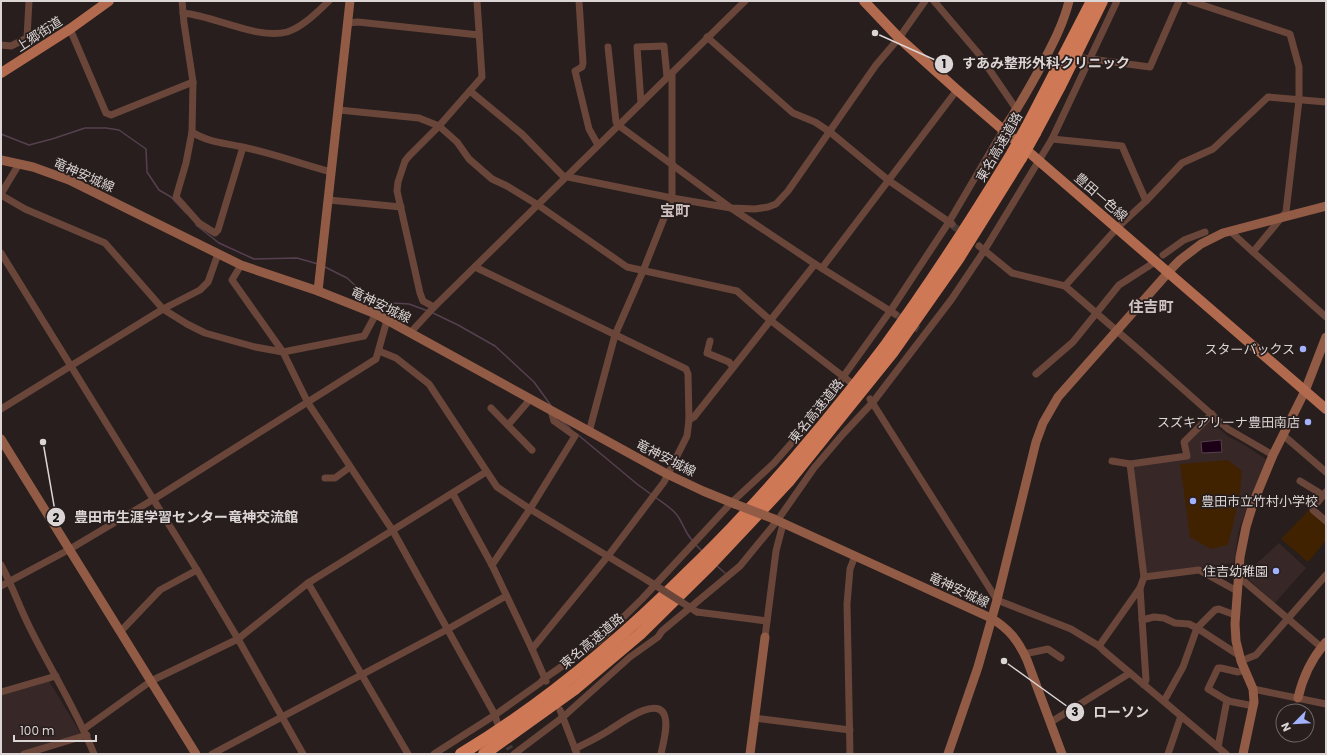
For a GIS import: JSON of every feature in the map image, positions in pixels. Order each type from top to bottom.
[{"type":"highway","name":"東名高速道路","points":[[484,754],[576,688],[640,634],[710,565],[788,482],[892,353],[958,259],[1031,130],[1092,1]]},
{"type":"highway","name":"東名高速道路","points":[[1031,130],[1059,88],[1102,1]]},
{"type":"highway","name":"東名高速道路","points":[[461,754],[543,699],[633,625],[703,558],[772,484],[847,396],[885,347],[1017,155]]},
{"type":"main road","name":"上郷街道","points":[[1,73],[70,30],[109,1]]},
{"type":"main road","name":"豊田一色線","points":[[864,1],[899,38],[957,90],[1117,228],[1159,258],[1168,273],[1326,409]]},
{"type":"street","points":[[1,46],[11,46],[27,38],[29,1]]},
{"type":"street","points":[[182,1],[182,13],[193,82],[192,132],[186,162],[176,198],[201,225],[215,233],[218,230],[242,147]]},
{"type":"street","points":[[182,13],[207,17],[262,33],[276,34],[288,31],[302,24],[329,1]]},
{"type":"street","points":[[318,290],[350,1]]},
{"type":"street","points":[[434,307],[423,300],[420,293],[397,187],[405,160],[439,126],[482,77],[477,1]]},
{"type":"street","points":[[579,1],[584,63],[582,67],[575,72],[590,129],[598,145]]},
{"type":"street","points":[[410,333],[434,307],[745,1]]},
{"type":"street","points":[[470,91],[522,134],[563,176],[672,198],[731,208],[762,208],[776,204],[788,191],[876,65],[899,38],[925,1]]},
{"type":"street","points":[[934,1],[978,53],[1017,110]]},
{"type":"street","points":[[434,754],[496,718],[540,683],[600,640],[642,599],[733,503],[774,463],[825,405],[846,379],[893,312],[951,223],[1003,130],[1017,110],[1056,44],[1069,1]]},
{"type":"street","points":[[512,752],[563,717],[630,657],[658,637],[662,631],[740,566],[778,521],[814,468],[872,400],[921,333],[951,300],[982,248],[1052,139],[1087,58],[1117,1]]},
{"type":"street","points":[[1087,58],[1150,67],[1179,1]]},
{"type":"street","points":[[1190,1],[1290,34],[1298,67],[1299,100],[1286,212],[1253,252]]},
{"type":"street","points":[[348,23],[358,22],[479,35]]},
{"type":"street","points":[[70,30],[106,113],[111,115],[193,82]]},
{"type":"street","points":[[707,37],[793,113],[815,122],[830,132],[888,180],[951,223]]},
{"type":"street","points":[[589,432],[615,335],[643,271],[672,198],[669,75],[664,46],[637,47],[641,104]]},
{"type":"street","points":[[608,47],[616,122],[618,125],[731,208],[815,264],[893,312]]},
{"type":"street","points":[[822,268],[957,90]]},
{"type":"street","points":[[1065,286],[1117,228],[1146,201],[1182,163],[1213,150],[1268,97],[1326,102]]},
{"type":"street","points":[[339,110],[419,118],[439,126],[457,142],[469,160],[492,179],[507,186],[538,205],[627,267],[737,291],[770,320],[846,379]]},
{"type":"street","points":[[192,132],[217,142],[242,147],[331,172]]},
{"type":"street","points":[[1052,139],[1122,146],[1146,201]]},
{"type":"street","name":"竜神安城線","points":[[1,160],[52,173],[241,265],[318,290],[376,314],[667,474],[778,521],[991,618],[1002,625],[1020,645],[1051,722],[1062,754]]},
{"type":"street","points":[[19,164],[1,195],[25,209],[105,243],[163,309],[205,333],[255,347],[283,352],[364,336],[376,314]]},
{"type":"street","points":[[329,200],[401,207]]},
{"type":"street","points":[[1036,374],[1073,342],[1119,285],[1184,240],[1205,235],[1223,233],[1326,206]]},
{"type":"street","points":[[1230,231],[1326,317]]},
{"type":"street","points":[[948,754],[978,667],[997,600],[1036,442],[1043,423],[1058,397],[1116,330],[1205,235]]},
{"type":"street","points":[[982,248],[1012,274],[1065,286],[1116,330],[1150,363],[1212,414],[1228,430],[1273,456]]},
{"type":"street","points":[[1,253],[197,570],[303,754]]},
{"type":"street","points":[[1,409],[163,309],[200,290],[208,282],[218,254]]},
{"type":"street","points":[[689,420],[694,417],[815,264]]},
{"type":"street","points":[[241,265],[232,280],[283,352],[308,403],[393,531],[496,718]]},
{"type":"street","points":[[475,267],[686,369],[688,374],[689,420],[687,436],[664,482],[608,556],[532,649]]},
{"type":"street","points":[[1,586],[9,580],[70,550],[308,403],[376,359],[387,320]]},
{"type":"street","points":[[1243,754],[1254,706],[1254,694],[1242,662],[1236,640],[1235,615],[1240,557],[1246,527],[1254,501],[1273,456],[1306,391],[1326,337]]},
{"type":"street","points":[[710,341],[707,353],[729,362],[733,367]]},
{"type":"street","points":[[379,351],[396,358],[429,384],[497,487],[697,612],[767,621]]},
{"type":"street","points":[[508,425],[527,402],[528,398]]},
{"type":"street","points":[[872,400],[997,600],[1071,629],[1099,646],[1226,754]]},
{"type":"street","points":[[491,408],[532,450]]},
{"type":"street","points":[[492,565],[530,508],[574,436],[554,421],[551,410]]},
{"type":"street","points":[[1112,461],[1130,464],[1187,456],[1184,442],[1212,414]]},
{"type":"street","points":[[1283,435],[1326,472]]},
{"type":"street","points":[[3,445],[70,550],[196,754]]},
{"type":"street","points":[[1099,646],[1140,588],[1144,577],[1130,464]]},
{"type":"street","points":[[325,478],[335,478],[350,467]]},
{"type":"street","points":[[24,754],[85,732],[151,681],[238,639],[308,583],[453,494],[486,472]]},
{"type":"street","points":[[1300,481],[1324,493],[1313,508],[1326,521]]},
{"type":"street","points":[[453,494],[492,565],[546,680]]},
{"type":"street","points":[[750,754],[776,551],[778,521]]},
{"type":"street","points":[[850,754],[847,604],[850,569],[855,556]]},
{"type":"street","points":[[1,565],[29,627],[85,732],[94,754]]},
{"type":"street","points":[[120,631],[160,590],[197,570]]},
{"type":"street","points":[[1144,577],[1199,570],[1237,591]]},
{"type":"street","points":[[1254,706],[1227,700],[1208,689],[1218,668],[1238,672],[1242,662],[1256,655],[1326,576]]},
{"type":"street","points":[[1239,577],[1288,618],[1324,645],[1312,660],[1303,678],[1298,698]]},
{"type":"street","points":[[308,583],[408,754]]},
{"type":"street","points":[[1140,588],[1146,680],[1144,685]]},
{"type":"street","points":[[212,754],[448,629],[506,596]]},
{"type":"street","points":[[1164,702],[1183,668],[1198,628],[1215,610],[1219,609],[1235,615]]},
{"type":"street","points":[[1142,620],[1154,617],[1164,618],[1174,623],[1189,624],[1198,628],[1242,662]]},
{"type":"street","points":[[1024,654],[1048,649],[1061,658]]},
{"type":"street","points":[[1051,722],[1130,673]]},
{"type":"street","points":[[1,692],[56,676]]},
{"type":"street","points":[[1253,689],[1326,704]]},
{"type":"street","points":[[1218,747],[1227,700]]},
{"type":"street","points":[[560,710],[576,752],[618,724],[650,708],[660,710],[665,716],[665,732],[662,754]]},
{"type":"street","points":[[1168,754],[1181,716]]},
{"type":"street","points":[[754,718],[850,730]]},
{"type":"shaded area","name":"豊田市立竹村小学校","points":[[1209,420],[1229,437],[1243,444],[1267,460],[1239,529],[1234,563],[1146,575],[1133,466],[1189,458],[1186,444]]},
{"type":"shaded area","points":[[1221,440],[1222,452],[1202,453],[1201,442]]},
{"type":"shaded area","points":[[1228,460],[1242,471],[1239,500],[1228,545],[1211,549],[1190,537],[1180,464]]},
{"type":"shaded area","points":[[1309,510],[1326,524],[1326,540],[1308,562],[1281,539]]},
{"type":"shaded area","name":"住吉幼稚園","points":[[1279,543],[1306,568],[1275,603],[1245,576],[1245,574]]},
{"type":"shaded area","points":[[49,681],[81,734],[17,754],[1,754],[1,695]]},
{"type":"waterway","points":[[1,134],[29,145],[85,128],[106,128],[119,130],[146,149],[147,172],[159,190],[171,197],[186,213]]},
{"type":"waterway","points":[[196,225],[219,243],[254,259],[297,258],[318,264]]},
{"type":"waterway","points":[[325,267],[347,278],[367,296],[392,303],[409,304],[428,311]]},
{"type":"waterway","points":[[433,313],[495,346],[534,382],[552,407]]},
{"type":"waterway","points":[[560,420],[570,428]]},
{"type":"waterway","points":[[577,434],[652,495]]},
{"type":"waterway","points":[[655,497],[668,506],[677,515],[692,540]]},
{"type":"waterway","points":[[696,545],[703,552]]},
{"type":"waterway","points":[[717,566],[725,573]]},
{"type":"tunnel","points":[[952,225],[979,246]]},
{"type":"tunnel","points":[[895,314],[919,330]]},
{"type":"tunnel","points":[[504,737],[510,749]]},
{"type":"place","name":"すあみ整形外科クリニック","points":[[875,33]]},
{"type":"place","name":"スターバックス","points":[[1303,349]]},
{"type":"place","name":"スズキアリーナ豊田南店","points":[[1308,422]]},
{"type":"place","name":"豊田市生涯学習センター竜神交流館","points":[[43,442]]},
{"type":"place","name":"豊田市立竹村小学校","points":[[1193,501]]},
{"type":"place","name":"住吉幼稚園","points":[[1276,571]]},
{"type":"place","name":"ローソン","points":[[1004,661]]},
{"type":"district","name":"宝町","points":[[675,210]]},
{"type":"district","name":"住吉町","points":[[1151,306]]}]
